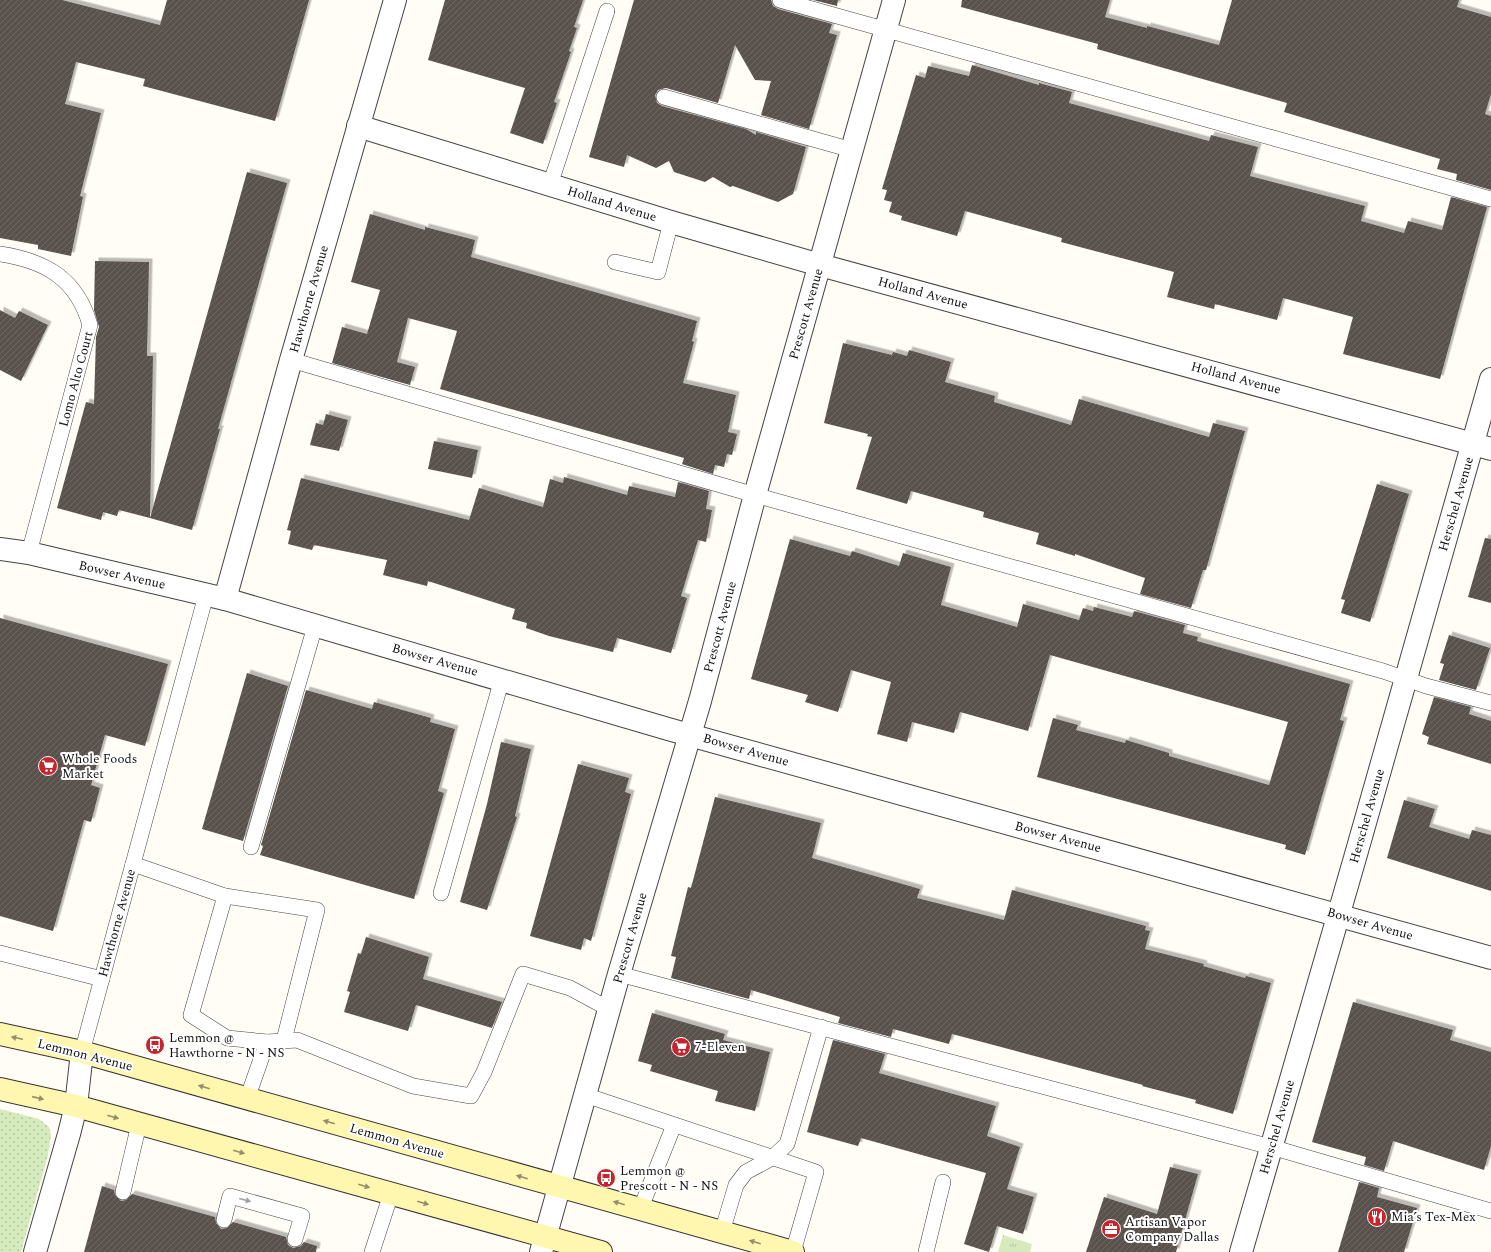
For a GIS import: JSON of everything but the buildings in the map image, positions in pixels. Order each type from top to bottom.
[{"type":"main road","name":"Lemmon Avenue","points":[[0,1034],[82,1052],[793,1252]]},
{"type":"main road","points":[[0,1090],[76,1106],[391,1194],[543,1244],[601,1252]]},
{"type":"street","name":"Hawthorne Avenue","points":[[216,597],[291,360],[395,0]]},
{"type":"street","name":"Prescott Avenue","points":[[543,1244],[619,974],[690,734],[755,495],[894,0]]},
{"type":"street","name":"Holland Avenue","points":[[358,126],[671,222],[820,265],[1482,446]]},
{"type":"street","name":"Herschel Avenue","points":[[1241,1252],[1337,915],[1407,680],[1482,446],[1491,379]]},
{"type":"street","name":"Bowser Avenue","points":[[0,549],[29,553],[216,597],[690,734],[1491,958]]},
{"type":"street","name":"Hawthorne Avenue","points":[[35,1252],[76,1106],[82,1052]]},
{"type":"lane","points":[[780,0],[1491,199]]},
{"type":"lane","points":[[550,185],[607,11]]},
{"type":"lane","points":[[664,97],[852,150]]},
{"type":"lane","points":[[616,262],[658,272],[671,222]]},
{"type":"lane","name":"Lomo Alto Court","points":[[0,254],[16,256],[45,266],[63,278],[78,295],[86,309],[90,325],[29,553]]},
{"type":"lane","points":[[291,360],[755,495],[1491,703]]},
{"type":"lane","name":"Hawthorne Avenue","points":[[82,1052],[133,864],[216,597]]},
{"type":"lane","points":[[250,847],[315,626]]},
{"type":"lane","points":[[441,893],[502,679]]},
{"type":"lane","points":[[133,864],[225,896],[316,910],[284,1040]]},
{"type":"lane","points":[[225,896],[191,1015],[227,1038],[267,1042],[297,1040],[413,1086],[471,1096],[484,1072],[523,974],[570,988],[609,1009]]},
{"type":"lane","points":[[0,953],[102,979]]},
{"type":"lane","points":[[619,974],[1271,1147],[1491,1211]]},
{"type":"lane","points":[[722,1232],[736,1185],[746,1172],[772,1158],[787,1144],[821,1027]]},
{"type":"lane","points":[[247,1099],[267,1042]]},
{"type":"lane","points":[[585,1095],[816,1172],[793,1252]]},
{"type":"lane","points":[[123,1192],[139,1124]]},
{"type":"lane","points":[[640,1210],[674,1125]]},
{"type":"lane","points":[[926,1252],[943,1182]]},
{"type":"lane","points":[[372,1252],[391,1194]]},
{"type":"lane","points":[[224,1220],[230,1196],[302,1216],[295,1239]]},
{"type":"green space","points":[[0,1109],[39,1119],[49,1127],[51,1135],[48,1155],[21,1252],[0,1252]]},
{"type":"green space","points":[[1003,1235],[1032,1244],[1030,1252],[998,1252]]},
{"type":"place","name":"Whole Foods Market","points":[[48,766]]},
{"type":"place","name":"Lemmon @ Hawthorne - N - NS","points":[[155,1045]]},
{"type":"place","name":"7-Eleven","points":[[681,1047]]},
{"type":"place","name":"Lemmon @ Prescott - N - NS","points":[[606,1178]]},
{"type":"place","name":"Mia’s Tex-Mex","points":[[1377,1217]]},
{"type":"place","name":"Artisan Vapor Company Dallas","points":[[1111,1229]]}]
